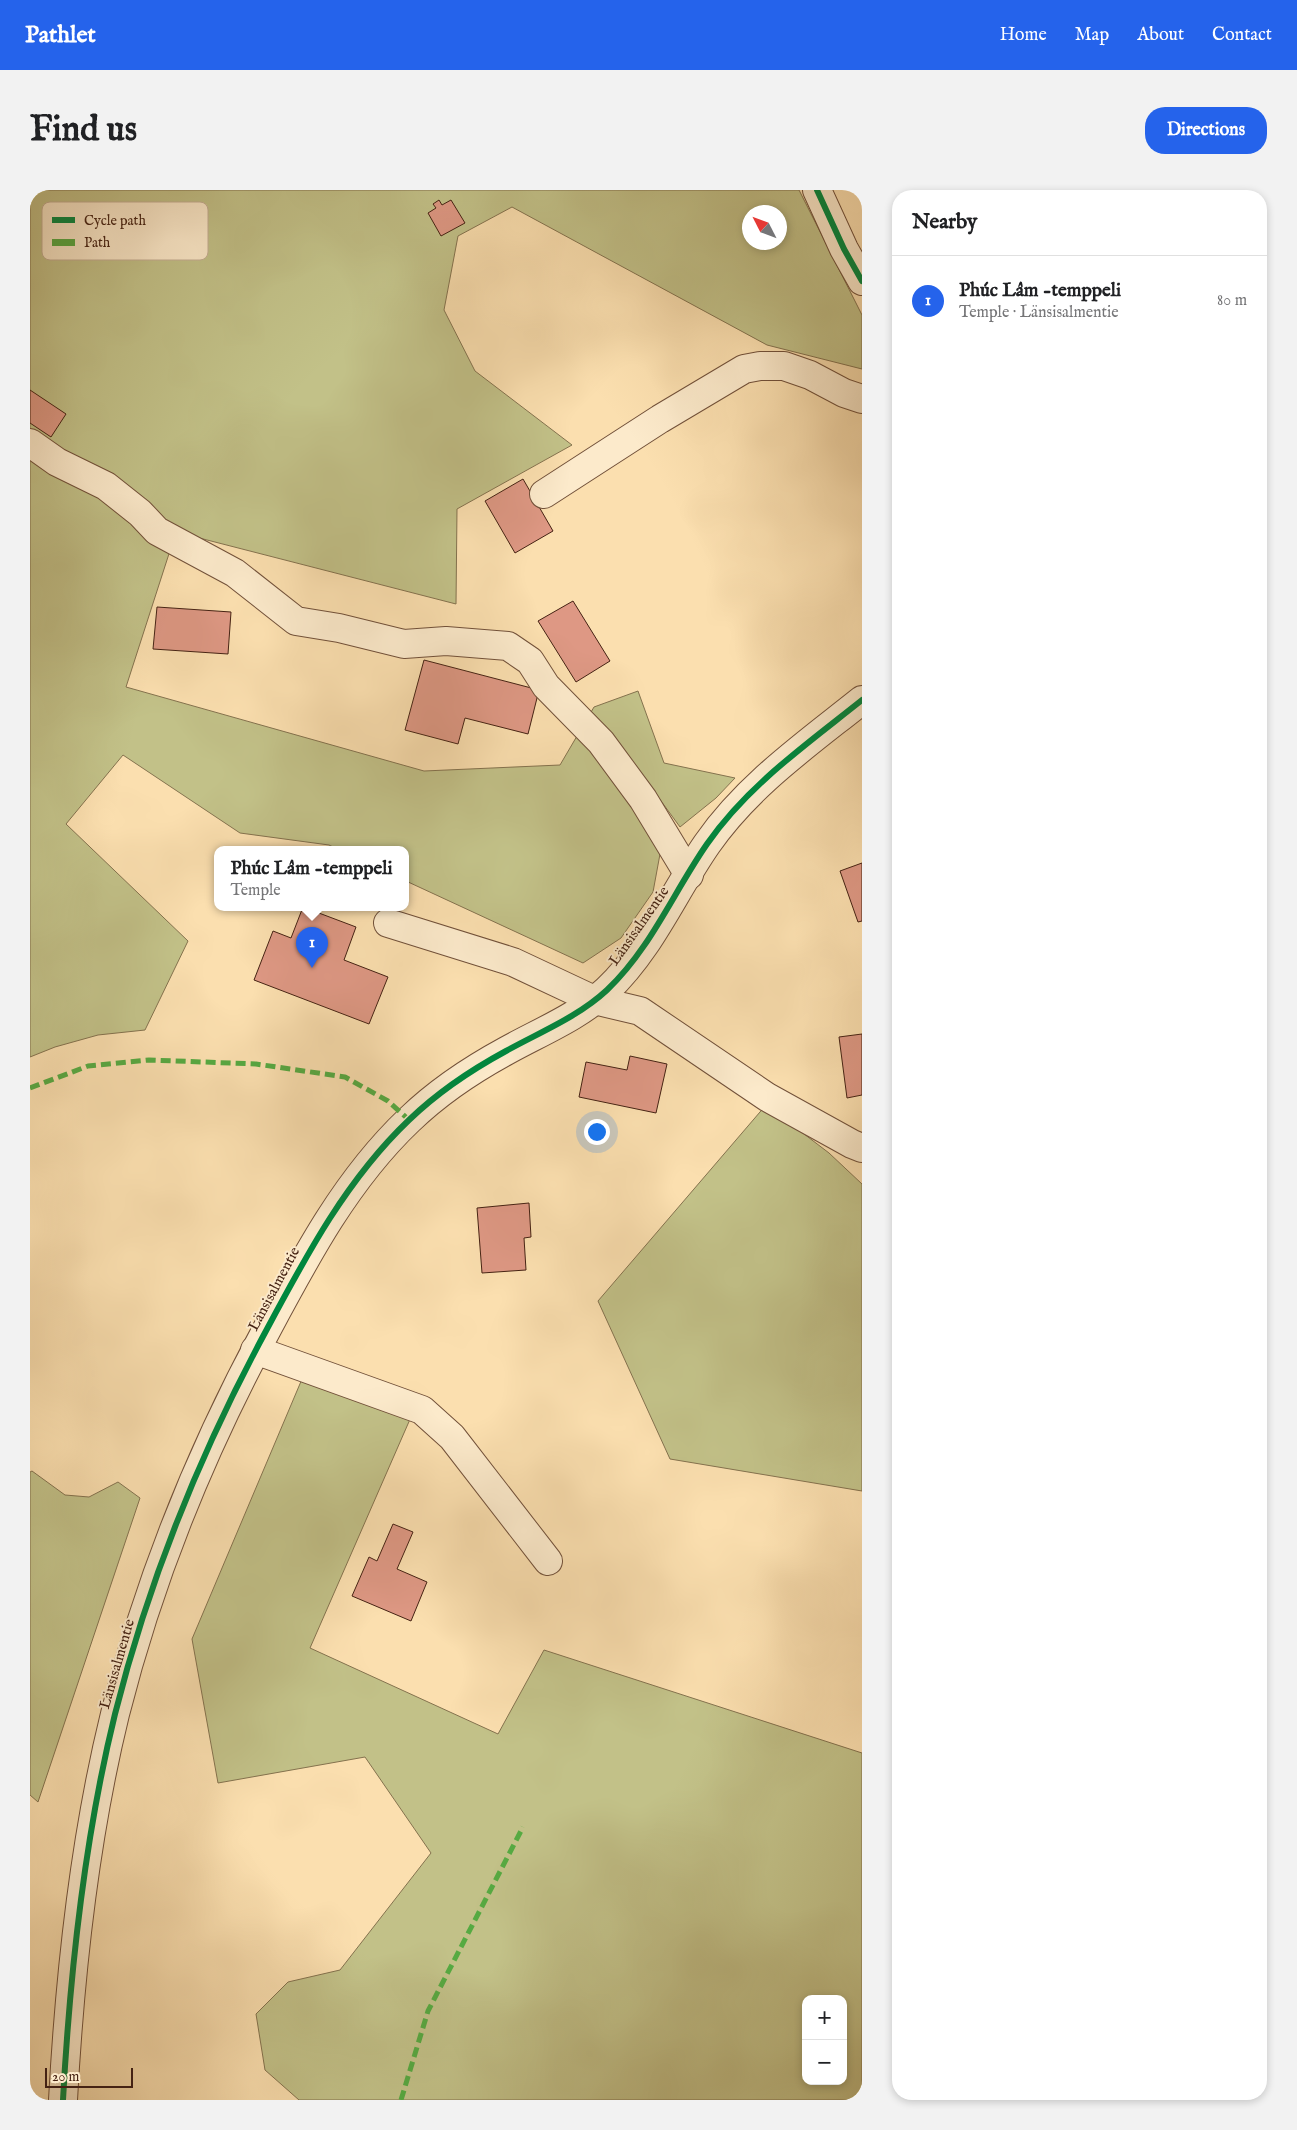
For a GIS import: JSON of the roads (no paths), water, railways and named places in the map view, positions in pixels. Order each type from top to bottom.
[{"type":"street","points":[[817,190],[853,244],[862,281]]},
{"type":"street","points":[[544,494],[660,419],[744,369],[760,366],[784,366],[810,375],[844,393],[862,399]]},
{"type":"street","points":[[30,443],[56,462],[106,486],[140,513],[157,531],[235,573],[296,621],[339,628],[404,644],[446,641],[508,646],[530,661],[546,686],[601,742],[643,799],[689,875]]},
{"type":"street","name":"Länsisalmentie","points":[[63,2100],[77,1931],[100,1783],[115,1713],[142,1622],[187,1494],[216,1427],[308,1251],[353,1183],[409,1120],[454,1082],[574,1015],[604,993],[631,965],[708,844],[748,795],[773,771],[862,700]]},
{"type":"street","points":[[388,923],[513,962],[594,1000],[640,1011],[767,1097],[862,1148]]},
{"type":"street","points":[[255,1350],[422,1410],[452,1437],[548,1562]]},
{"type":"place","name":"Phúc Lâm -temppeli","points":[[312,968]]}]
